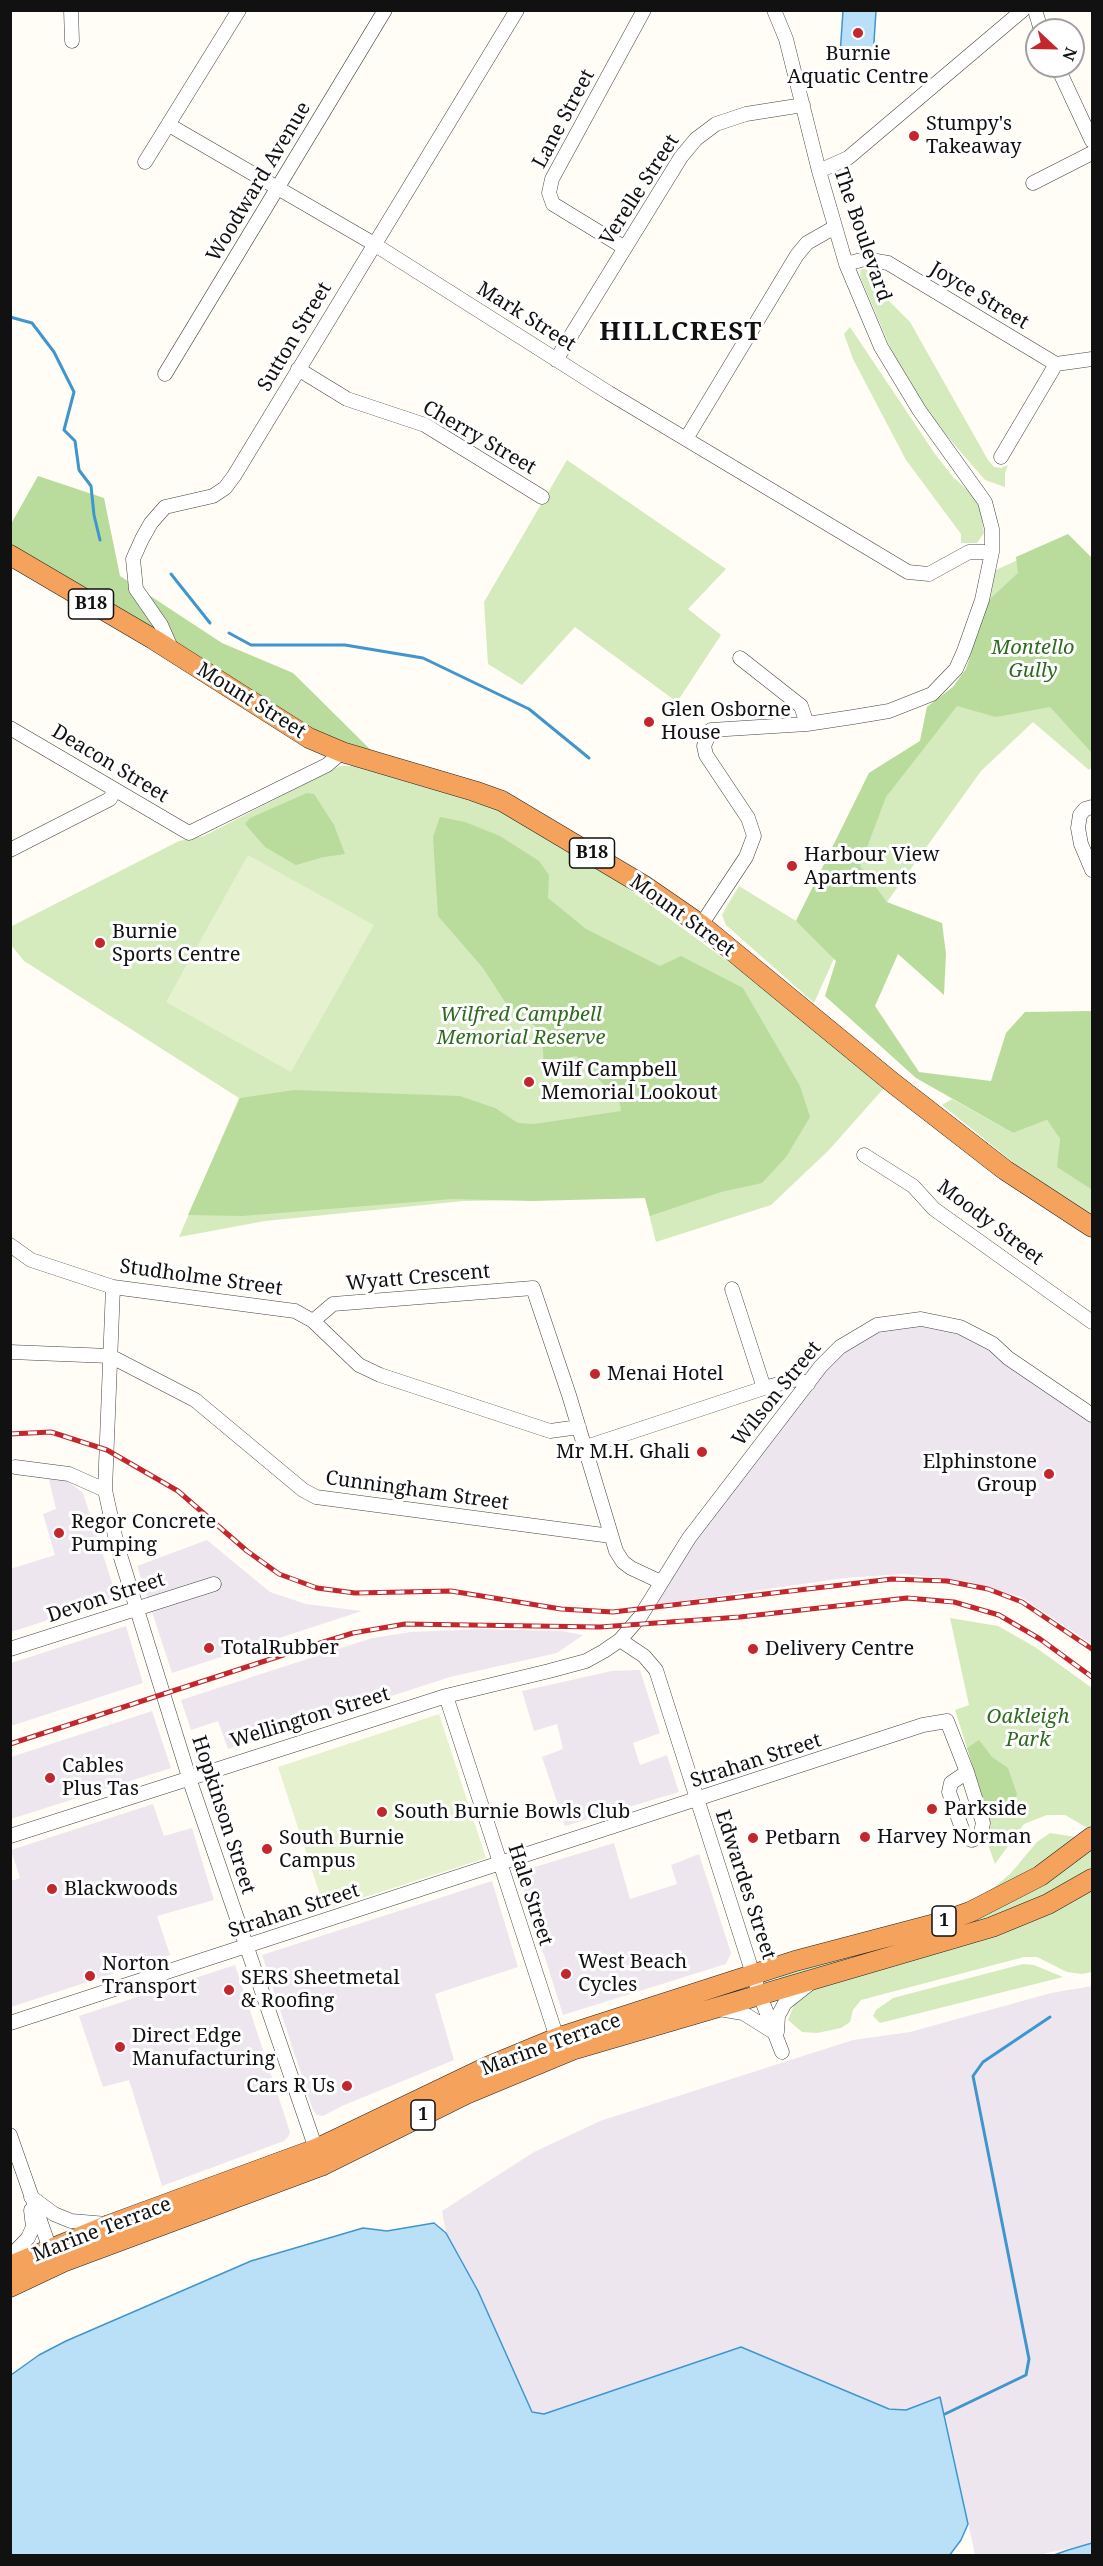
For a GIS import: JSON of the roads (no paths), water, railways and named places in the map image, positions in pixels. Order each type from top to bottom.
[{"type":"highway","name":"Mount Street","points":[[10,555],[173,651],[285,724],[342,752],[474,790],[502,801],[643,885],[701,925],[894,1083],[1005,1170],[1092,1227]]},
{"type":"highway","name":"Marine Terrace","points":[[10,2266],[54,2257],[321,2166],[466,2094],[572,2050],[710,2008],[757,1985],[795,1961],[939,1923],[970,1912],[1040,1876],[1086,1843]]},
{"type":"highway","name":"Marine Terrace","points":[[10,2287],[54,2257],[109,2225],[316,2149],[487,2067],[557,2038],[757,1985],[830,1973],[992,1927],[1048,1904],[1092,1880]]},
{"type":"street","points":[[70,10],[72,40]]},
{"type":"street","points":[[145,162],[239,10]]},
{"type":"street","name":"Woodward Avenue","points":[[165,374],[385,10]]},
{"type":"street","name":"Sutton Street","points":[[173,651],[161,625],[136,589],[133,558],[151,523],[165,507],[213,496],[225,488],[517,10]]},
{"type":"street","name":"Lane Street","points":[[625,248],[553,204],[549,193],[552,179],[644,10]]},
{"type":"street","name":"The Boulevard","points":[[701,925],[746,857],[754,836],[748,819],[706,755],[704,746],[711,730],[721,727],[807,724],[889,711],[914,703],[945,684],[956,669],[964,651],[982,600],[992,552],[992,529],[985,502],[920,410],[881,347],[846,264],[819,171],[786,39],[774,10]]},
{"type":"street","points":[[819,171],[848,158],[1023,10]]},
{"type":"street","points":[[1063,78],[1092,141]]},
{"type":"street","name":"Verelle Street","points":[[556,360],[681,158],[696,139],[716,124],[746,114],[803,105]]},
{"type":"street","name":"Mark Street","points":[[169,124],[374,244],[556,360],[908,572],[929,574],[969,552],[992,552]]},
{"type":"street","points":[[1033,183],[1092,153]]},
{"type":"street","points":[[686,439],[797,255],[807,243],[835,227]]},
{"type":"street","name":"Joyce Street","points":[[846,264],[866,259],[888,263],[1056,364]]},
{"type":"street","points":[[1001,457],[1056,364],[1092,359]]},
{"type":"street","name":"Cherry Street","points":[[298,369],[347,399],[425,425],[542,497]]},
{"type":"street","points":[[740,658],[801,706],[807,724]]},
{"type":"street","name":"Deacon Street","points":[[10,728],[189,833],[327,765],[342,752]]},
{"type":"street","points":[[10,849],[110,799],[114,791]]},
{"type":"street","points":[[1092,807],[1085,809],[1080,815],[1078,828],[1092,870]]},
{"type":"street","name":"Moody Street","points":[[864,1155],[913,1186],[934,1209],[1092,1322]]},
{"type":"street","name":"Studholme Street","points":[[10,1245],[31,1260],[59,1272],[113,1287],[295,1311],[313,1321],[359,1365],[380,1375],[550,1431],[579,1427]]},
{"type":"street","name":"Hopkinson Street","points":[[113,1287],[105,1490],[117,1545],[189,1776],[316,2149]]},
{"type":"street","name":"Wyatt Crescent","points":[[313,1321],[333,1304],[533,1288],[579,1427]]},
{"type":"street","points":[[732,1289],[764,1388]]},
{"type":"street","name":"Wilson Street","points":[[620,1640],[640,1617],[707,1512],[808,1384],[840,1347],[859,1334],[893,1321],[934,1320],[960,1327],[993,1344],[1008,1358],[1092,1415]]},
{"type":"street","name":"Cunningham Street","points":[[10,1352],[110,1356],[195,1400],[303,1490],[316,1497],[611,1536]]},
{"type":"street","points":[[586,1447],[764,1388],[797,1379],[808,1384]]},
{"type":"street","points":[[579,1427],[611,1536],[623,1562],[661,1582]]},
{"type":"street","points":[[15,1467],[69,1474],[105,1490]]},
{"type":"street","name":"Devon Street","points":[[10,1648],[214,1584]]},
{"type":"street","name":"Wellington Street","points":[[10,1836],[189,1776],[446,1695],[586,1661],[620,1640]]},
{"type":"street","name":"Edwardes Street","points":[[620,1640],[644,1656],[656,1670],[757,1985],[782,2052]]},
{"type":"street","name":"Hale Street","points":[[446,1695],[557,2038]]},
{"type":"street","name":"Strahan Street","points":[[10,2022],[500,1865],[892,1735],[947,1721],[967,1772],[983,1824],[980,1837],[972,1840],[965,1837],[949,1792],[951,1783],[967,1772]]},
{"type":"street","points":[[710,2008],[743,2013],[776,2035],[778,2016],[785,2004],[807,1985],[830,1973]]},
{"type":"street","points":[[10,2135],[30,2196],[54,2257]]},
{"type":"street","points":[[30,2196],[54,2214],[71,2221],[109,2225]]},
{"type":"street","points":[[10,2257],[28,2238],[33,2227],[30,2196]]},
{"type":"water","name":"Burnie Aquatic Centre","points":[[843,11],[876,11],[873,57],[840,55]]},
{"type":"water","points":[[434,2223],[446,2233],[478,2291],[532,2412],[544,2414],[741,2347],[889,2409],[906,2410],[940,2397],[968,2524],[961,2540],[949,2556],[11,2555],[11,2375],[39,2355],[66,2341],[251,2261],[363,2228],[387,2231]]},
{"type":"water","points":[[1092,2543],[1092,2555],[1054,2555],[1068,2550]]},
{"type":"waterway","points":[[10,317],[32,323],[54,352],[74,392],[64,430],[75,441],[79,470],[91,486],[94,515],[100,540]]},
{"type":"waterway","points":[[171,574],[210,623]]},
{"type":"waterway","points":[[229,633],[251,645],[345,645],[423,658],[529,709],[589,758]]},
{"type":"waterway","points":[[945,2414],[1026,2375],[1029,2359],[973,2076],[983,2062],[1050,2017]]},
{"type":"railway","points":[[10,1434],[51,1432],[107,1450],[178,1491],[247,1551],[279,1574],[317,1588],[355,1593],[451,1591],[561,1609],[613,1612],[892,1579],[947,1581],[988,1589],[1022,1602],[1092,1649]]},
{"type":"railway","points":[[10,1744],[353,1633],[405,1624],[600,1627],[740,1617],[907,1598],[954,1602],[999,1615],[1040,1639],[1092,1677]]},
{"type":"place","name":"Burnie Aquatic Centre","points":[[858,33]]},
{"type":"place","name":"Stumpy's Takeaway","points":[[914,136]]},
{"type":"place","name":"Glen Osborne House","points":[[649,722]]},
{"type":"place","name":"Harbour View Apartments","points":[[792,866]]},
{"type":"place","name":"Burnie Sports Centre","points":[[100,943]]},
{"type":"place","name":"Wilf Campbell Memorial Lookout","points":[[529,1082]]},
{"type":"place","name":"Menai Hotel","points":[[595,1374]]},
{"type":"place","name":"Mr M.H. Ghali","points":[[702,1452]]},
{"type":"place","name":"Elphinstone Group","points":[[1049,1474]]},
{"type":"place","name":"Regor Concrete Pumping","points":[[59,1533]]},
{"type":"place","name":"TotalRubber","points":[[209,1648]]},
{"type":"place","name":"Delivery Centre","points":[[753,1649]]},
{"type":"place","name":"Cables Plus Tas","points":[[50,1778]]},
{"type":"place","name":"Parkside","points":[[932,1809]]},
{"type":"place","name":"South Burnie Bowls Club","points":[[382,1812]]},
{"type":"place","name":"Harvey Norman","points":[[865,1837]]},
{"type":"place","name":"Petbarn","points":[[753,1838]]},
{"type":"place","name":"South Burnie Campus","points":[[267,1849]]},
{"type":"place","name":"Blackwoods","points":[[52,1889]]},
{"type":"place","name":"West Beach Cycles","points":[[566,1974]]},
{"type":"place","name":"Norton Transport","points":[[90,1976]]},
{"type":"place","name":"SERS Sheetmetal & Roofing","points":[[229,1990]]},
{"type":"place","name":"Direct Edge Manufacturing","points":[[120,2047]]},
{"type":"place","name":"Cars R Us","points":[[347,2086]]},
{"type":"district","name":"HILLCREST","points":[[681,333]]},
{"type":"park label","name":"Montello Gully","points":[[1033,660]]},
{"type":"park label","name":"Wilfred Campbell Memorial Reserve","points":[[521,1026]]},
{"type":"park label","name":"Oakleigh Park","points":[[1028,1728]]}]
